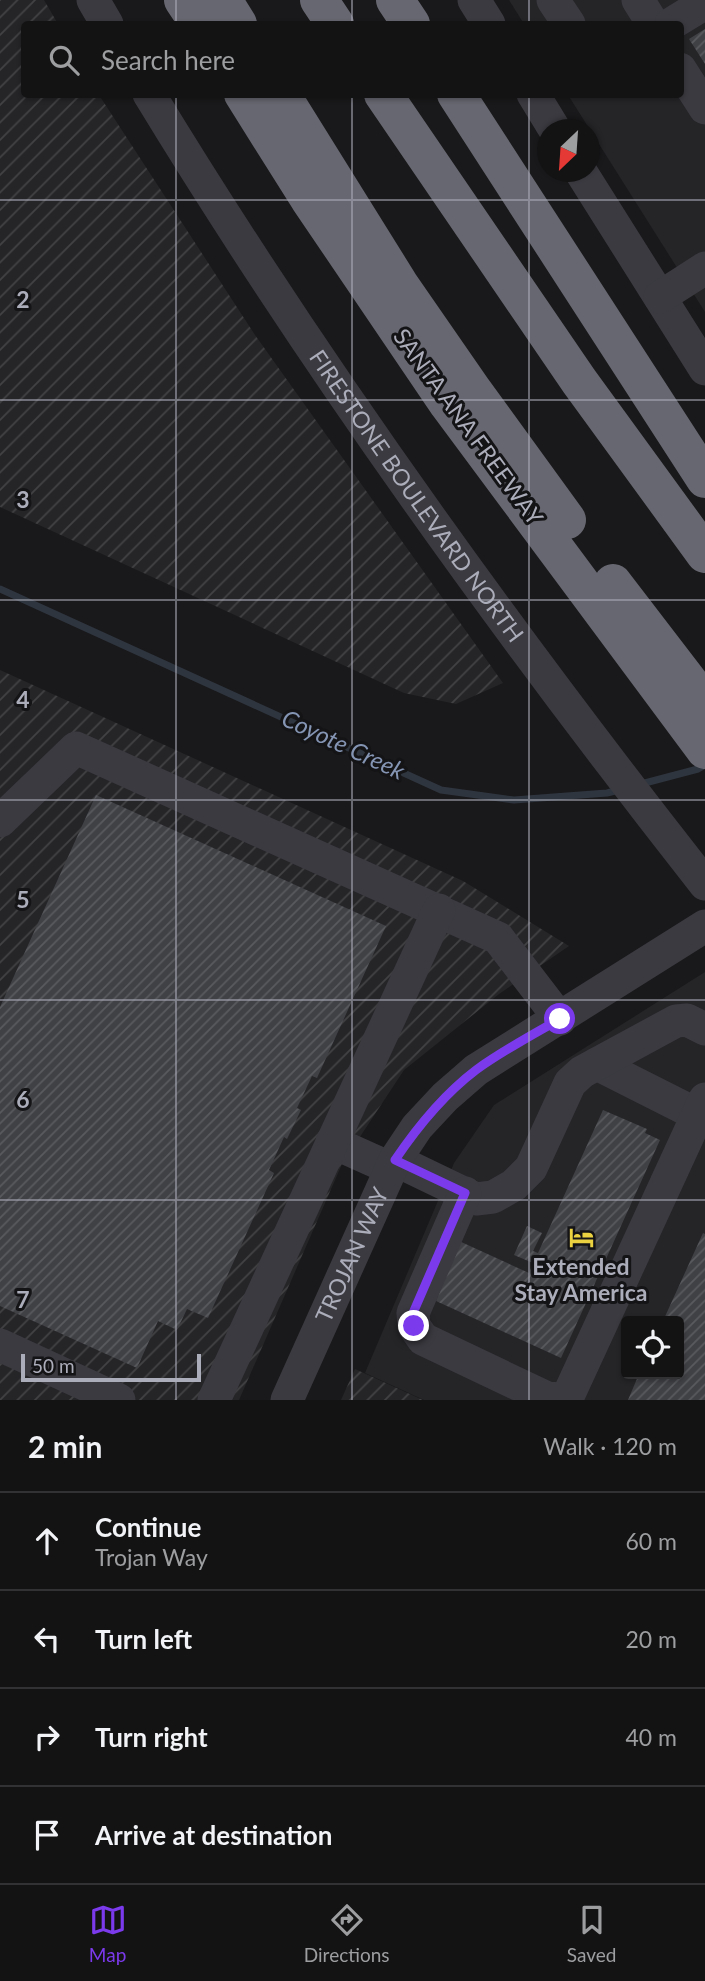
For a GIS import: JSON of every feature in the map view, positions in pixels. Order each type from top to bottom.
[{"type":"highway","points":[[183,0],[197,21]]},
{"type":"highway","points":[[223,0],[236,21]]},
{"type":"highway","points":[[319,0],[333,21]]},
{"type":"highway","points":[[395,0],[409,21]]},
{"type":"highway","name":"SANTA ANA FREEWAY","points":[[246,98],[309,199],[448,404],[686,695],[705,750]]},
{"type":"highway","points":[[283,98],[354,213],[464,378],[591,553],[686,695]]},
{"type":"highway","points":[[386,98],[579,381],[705,554]]},
{"type":"highway","points":[[459,98],[705,479]]},
{"type":"street","points":[[93,0],[105,21]]},
{"type":"street","points":[[474,0],[487,21]]},
{"type":"street","points":[[553,0],[567,21]]},
{"type":"street","points":[[638,0],[651,21]]},
{"type":"street","points":[[676,21],[705,3]]},
{"type":"street","name":"FIRESTONE BOULEVARD NORTH","points":[[151,98],[318,360],[474,580],[703,881]]},
{"type":"street","points":[[535,98],[548,119]]},
{"type":"street","points":[[587,182],[705,369]]},
{"type":"street","points":[[660,297],[705,268]]},
{"type":"street","points":[[0,821],[76,748],[498,938],[560,1019]]},
{"type":"street","points":[[214,1400],[439,910]]},
{"type":"street","name":"TROJAN WAY","points":[[287,1400],[392,1164],[417,1127],[445,1097],[476,1070],[705,926]]},
{"type":"street","points":[[332,1142],[476,1199],[493,1197],[514,1185],[531,1168],[570,1083],[582,1072],[676,1021],[687,1020],[705,1029]]},
{"type":"street","points":[[465,1193],[413,1313],[414,1326],[423,1339],[547,1398],[559,1399],[569,1394],[701,1107],[597,1064]]},
{"type":"street","points":[[0,1345],[119,1400]]},
{"type":"shaded area","points":[[0,0],[44,0],[56,21],[21,21],[21,98],[101,98],[255,335],[503,683],[456,704],[404,693],[0,507]]},
{"type":"shaded area","points":[[509,0],[705,0],[705,312],[600,146],[600,119],[583,119],[570,98],[684,98],[684,21],[522,21]]},
{"type":"shaded area","points":[[0,670],[463,881],[569,946],[499,994],[404,1070],[342,1164],[239,1400],[0,1400]]},
{"type":"shaded area","points":[[705,972],[705,1400],[424,1400],[365,1373],[454,1163],[494,1105]]},
{"type":"shaded area","points":[[355,1369],[423,1400],[341,1400]]},
{"type":"building","points":[[705,29],[705,64],[689,39]]},
{"type":"building","points":[[96,795],[386,926],[317,1078],[312,1076],[297,1108],[301,1110],[287,1139],[284,1137],[269,1170],[274,1173],[208,1318],[187,1309],[177,1330],[158,1321],[137,1368],[0,1306],[0,1007]]},
{"type":"building","name":"Extended Stay America","points":[[603,1110],[647,1129],[645,1133],[660,1140],[561,1358],[436,1301],[459,1241],[529,1273],[533,1263],[514,1255],[527,1226],[542,1233],[533,1251],[538,1253]]},
{"type":"building","points":[[703,1233],[705,1400],[628,1400],[637,1379],[684,1379],[684,1316],[665,1316]]},
{"type":"waterway","name":"Coyote Creek","points":[[0,589],[441,790],[514,800],[619,790]]},
{"type":"waterway","name":"Coyote Creek","points":[[641,784],[705,765]]},
{"type":"place","name":"Extended Stay America","points":[[581,1237]]},
{"type":"route","points":[[414,1326],[413,1313],[465,1193],[395,1160],[417,1127],[445,1097],[476,1070],[560,1019]]}]
